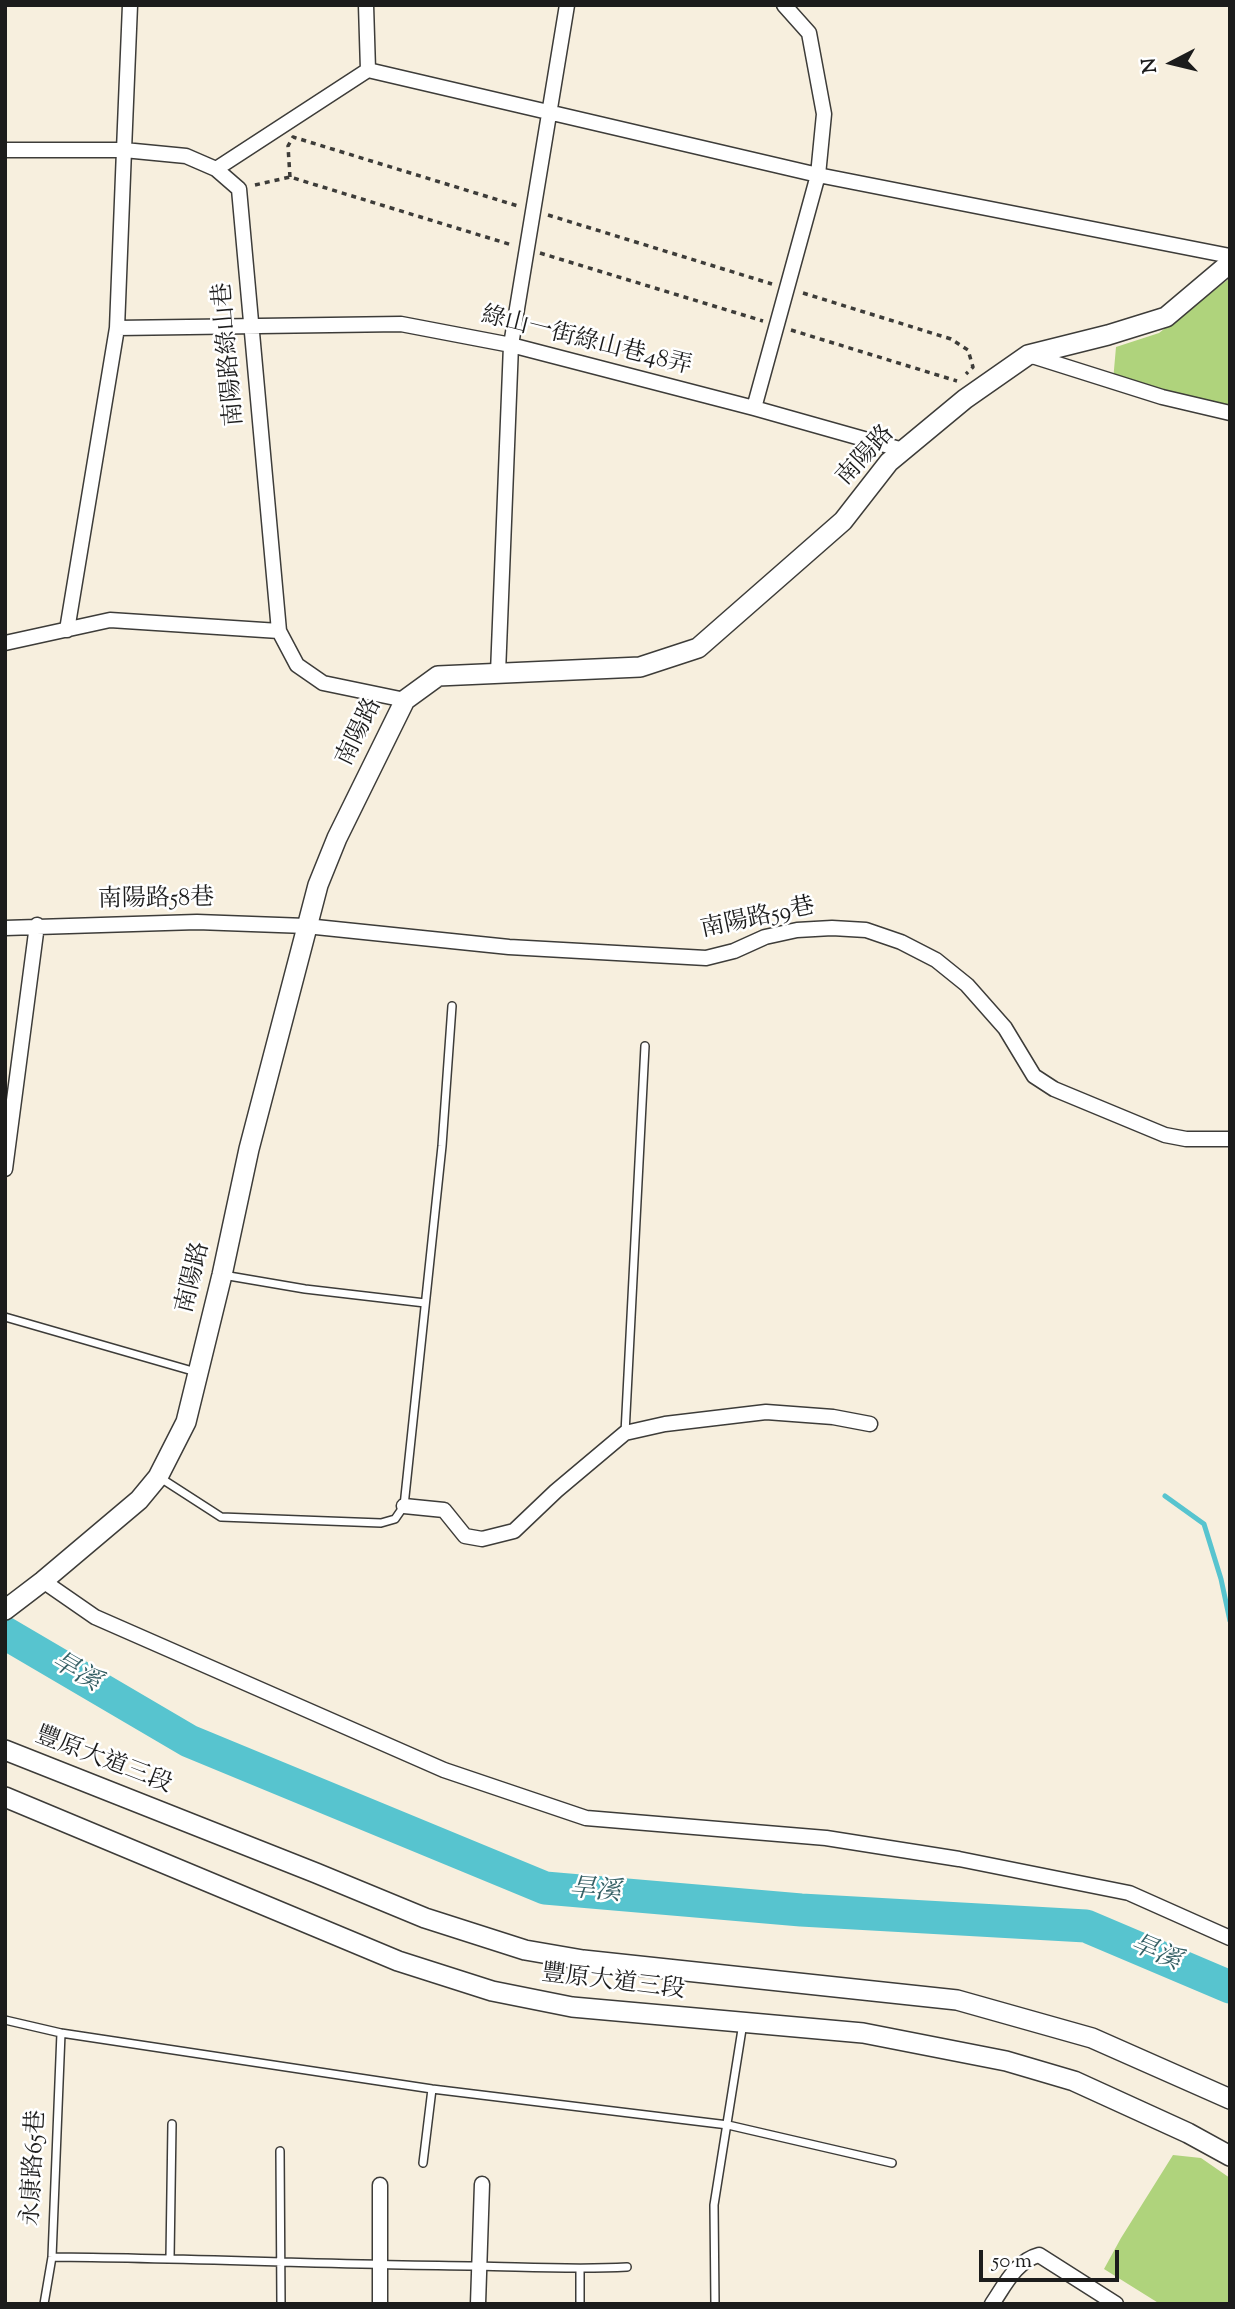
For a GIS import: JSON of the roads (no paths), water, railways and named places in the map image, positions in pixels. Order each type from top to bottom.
[{"type":"street","points":[[67,630],[117,328],[130,5]]},
{"type":"street","points":[[366,5],[368,69]]},
{"type":"street","points":[[498,673],[511,345],[567,5]]},
{"type":"street","points":[[754,408],[818,174],[824,114],[809,33],[784,5]]},
{"type":"street","points":[[5,150],[124,150],[186,156],[216,169],[368,69],[818,174],[1230,256]]},
{"type":"street","name":"南陽路綠山巷","points":[[216,169],[239,189],[279,631],[296,665],[323,683],[405,700]]},
{"type":"street","name":"南陽路","points":[[5,1610],[139,1500],[158,1477],[186,1422],[222,1275],[248,1149],[318,885],[337,838],[405,700],[438,676],[640,667],[698,648],[843,521],[889,462],[965,399],[1028,355],[1166,317],[1230,263]]},
{"type":"street","name":"綠山一街綠山巷48弄","points":[[117,328],[401,324],[511,345],[903,450]]},
{"type":"street","points":[[1028,355],[1162,397],[1230,413]]},
{"type":"street","points":[[5,643],[110,620],[279,631]]},
{"type":"street","name":"南陽路58巷","points":[[5,928],[197,922],[306,926]]},
{"type":"street","points":[[5,1169],[37,925]]},
{"type":"street","name":"南陽路59巷","points":[[306,926],[509,947],[706,958],[734,951],[765,937],[797,930],[866,930],[901,942],[936,960],[967,985],[1004,1028],[1034,1076],[1054,1089],[1166,1135],[1186,1139],[1230,1139]]},
{"type":"street","points":[[404,1506],[444,1510],[465,1536],[482,1539],[514,1531],[556,1491],[625,1433],[665,1424],[766,1412],[833,1417],[870,1424]]},
{"type":"street","points":[[38,1585],[95,1617],[444,1770],[586,1818],[826,1839],[959,1859],[1129,1893],[1230,1938]]},
{"type":"street","name":"豐原大道三段","points":[[5,1750],[266,1852],[425,1918],[524,1950],[583,1960],[957,2000],[1091,2038],[1230,2099]]},
{"type":"street","name":"豐原大道三段","points":[[5,1797],[398,1961],[492,1991],[572,2007],[863,2033],[1006,2061],[1074,2081],[1188,2133],[1230,2156]]},
{"type":"street","points":[[478,2304],[482,2184]]},
{"type":"street","points":[[380,2185],[380,2304]]},
{"type":"street","points":[[992,2304],[1016,2269],[1028,2258],[1038,2255],[1116,2304]]},
{"type":"lane","points":[[158,1477],[221,1517],[381,1523],[395,1519],[404,1506],[442,1146],[453,1006]]},
{"type":"lane","points":[[625,1433],[645,1046]]},
{"type":"lane","points":[[222,1275],[305,1289],[425,1303]]},
{"type":"lane","points":[[5,1317],[197,1372]]},
{"type":"lane","points":[[5,2020],[61,2033],[432,2089],[728,2125],[892,2164]]},
{"type":"lane","points":[[715,2304],[714,2205],[743,2022]]},
{"type":"lane","name":"永康路65巷","points":[[44,2304],[51,2257],[61,2033]]},
{"type":"lane","points":[[423,2163],[432,2089]]},
{"type":"lane","points":[[170,2258],[172,2124]]},
{"type":"lane","points":[[280,2151],[281,2304]]},
{"type":"lane","points":[[51,2257],[580,2270],[627,2267]]},
{"type":"lane","points":[[580,2270],[580,2304]]},
{"type":"waterway","points":[[1165,1496],[1204,1524],[1221,1579],[1230,1621]]},
{"type":"waterway","name":"旱溪","points":[[5,1633],[189,1741],[545,1888],[801,1910],[1086,1926],[1230,1987]]}]
